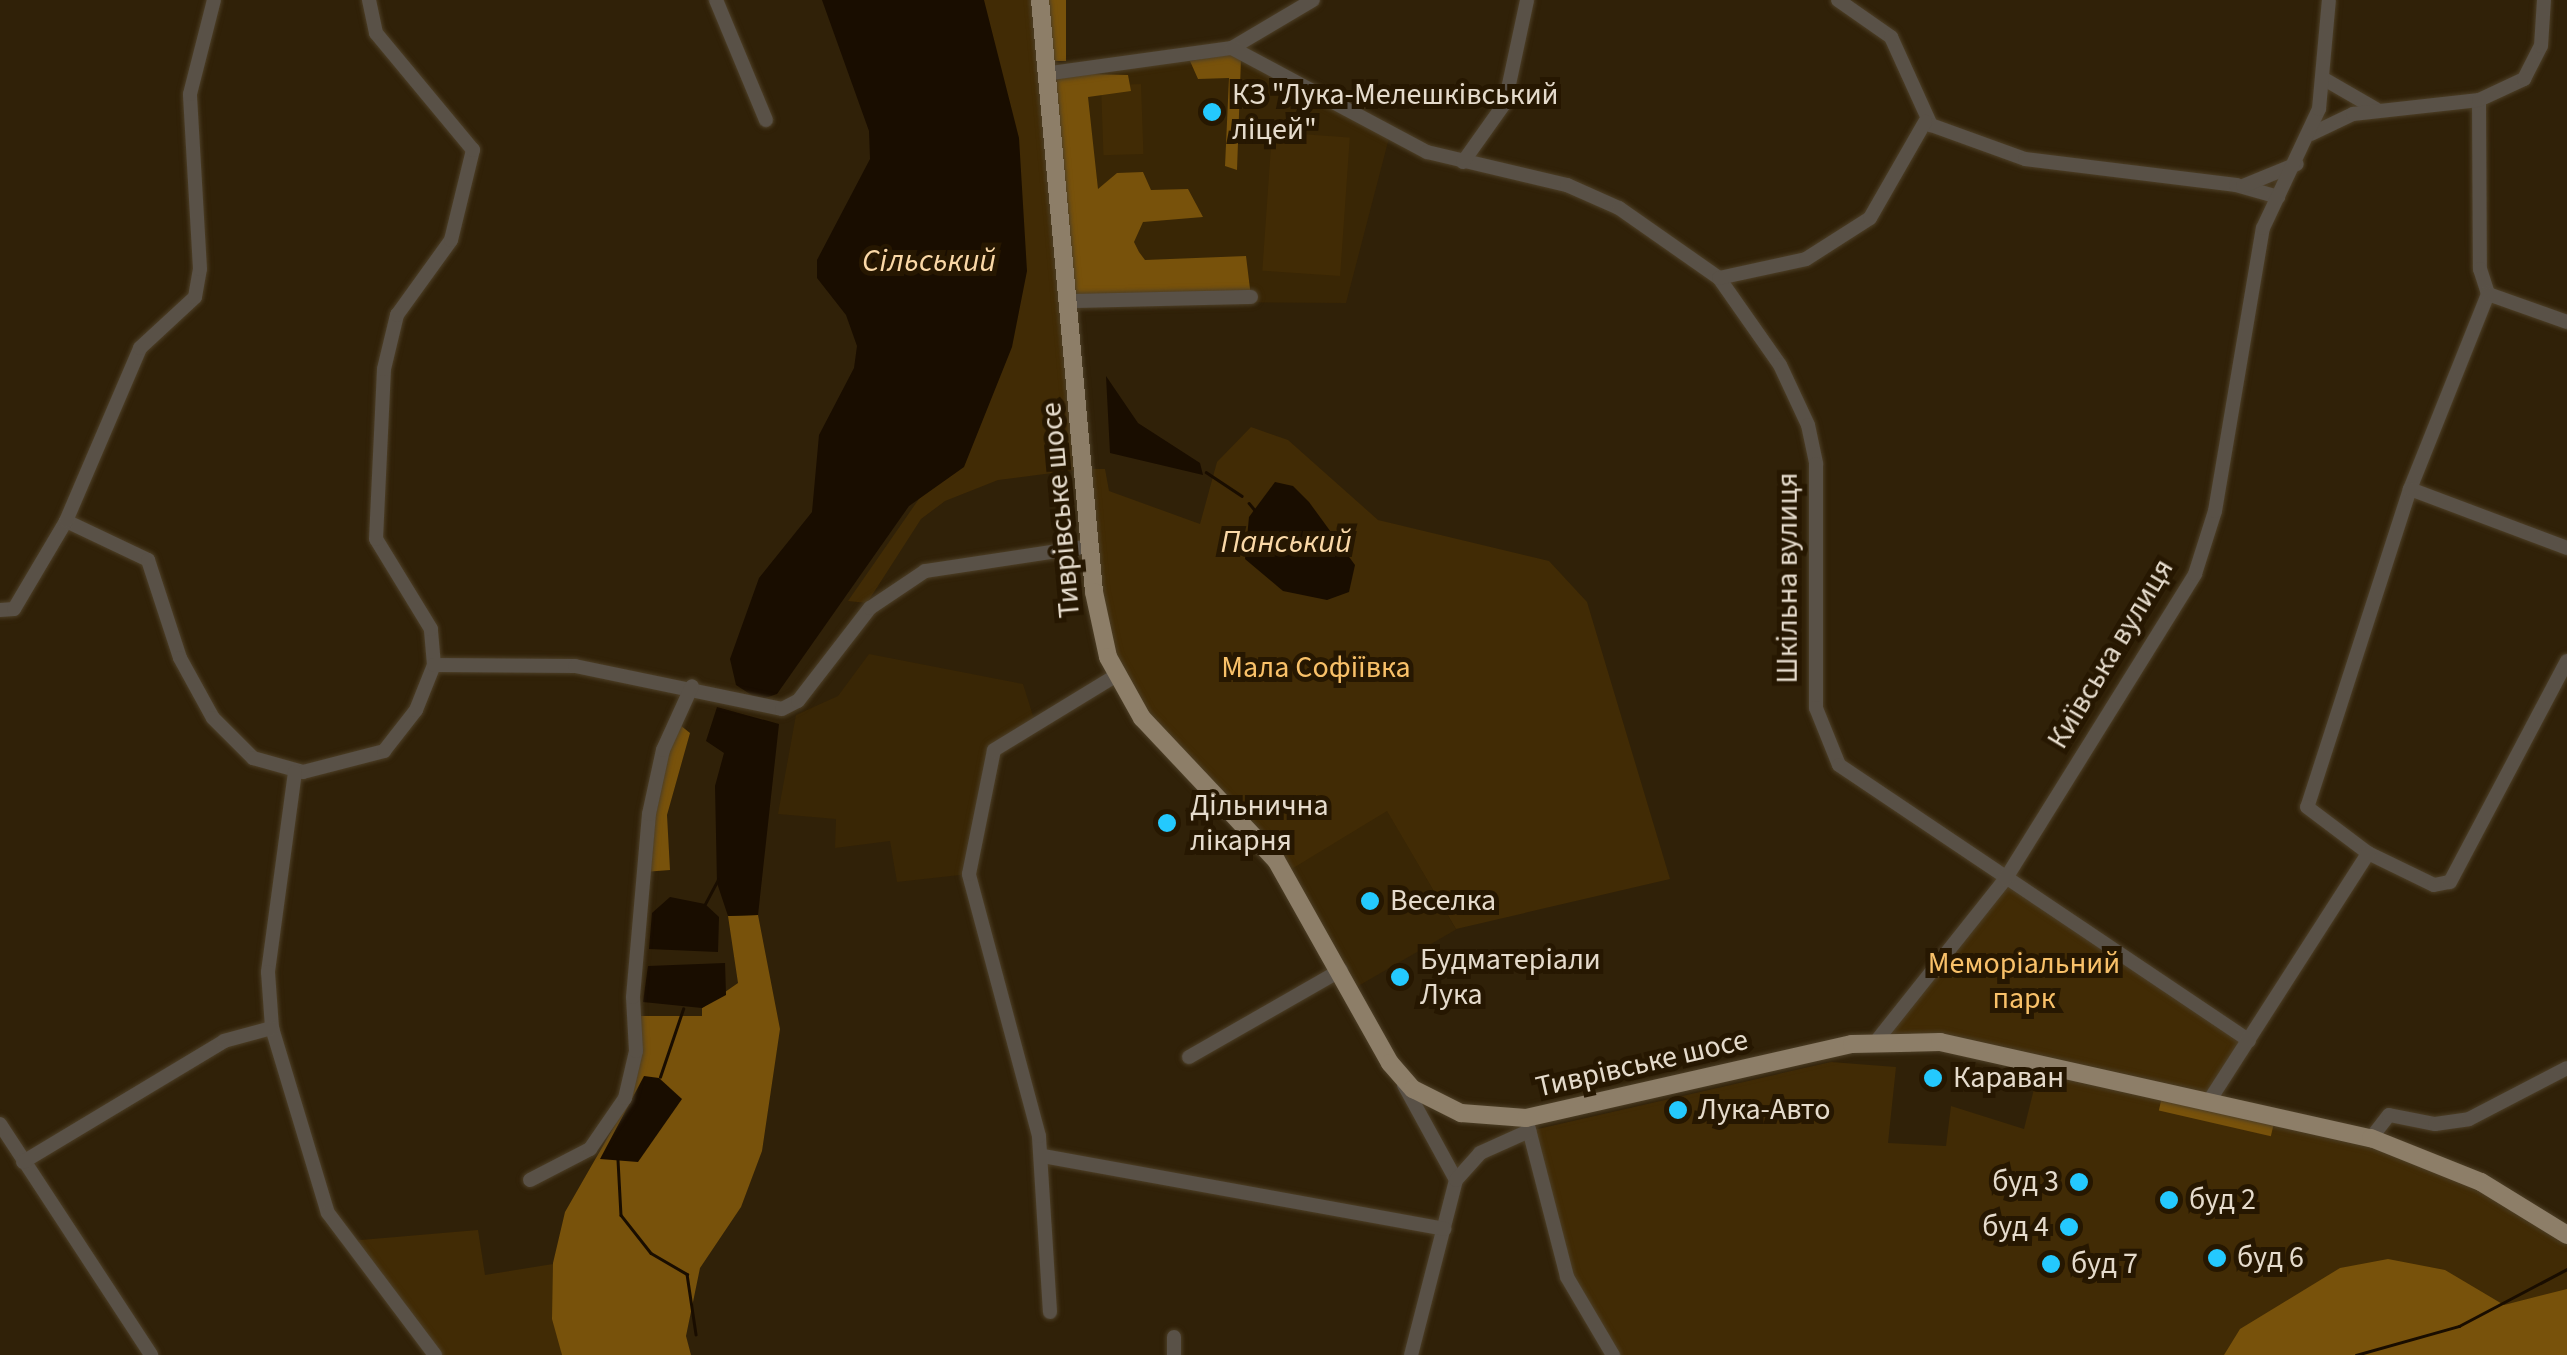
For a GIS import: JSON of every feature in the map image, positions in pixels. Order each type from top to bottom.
[{"type":"main road","name":"Тиврівське шосе","points":[[1040,0],[1051,73],[1097,616],[1115,676],[1142,718],[1266,846],[1400,1078],[1452,1111],[1527,1125],[1878,1040],[1983,1048],[2371,1138],[2481,1182],[2567,1235]]},
{"type":"street","points":[[0,610],[14,609],[66,520],[140,348],[194,297],[200,269],[190,94],[214,0]]},
{"type":"street","points":[[66,520],[148,560],[180,658],[213,718],[253,758],[294,772],[384,751],[416,710],[434,665],[424,612],[376,539],[384,369],[397,315],[451,240],[473,150],[376,33],[369,0]]},
{"type":"street","points":[[716,0],[766,120]]},
{"type":"street","points":[[1051,73],[1232,48],[1313,0]]},
{"type":"street","points":[[1463,162],[1504,103],[1527,0]]},
{"type":"street","points":[[1838,0],[1890,38],[1925,122],[2026,159],[2242,186],[2278,197]]},
{"type":"street","name":"Київська вулиця","points":[[1878,1040],[2006,878],[2194,574],[2216,511],[2241,322],[2263,228],[2311,134],[2324,79],[2330,0]]},
{"type":"street","points":[[2311,134],[2376,109],[2479,100],[2524,79],[2540,46],[2544,0]]},
{"type":"street","name":"Шкільна вулиця","points":[[1232,48],[1412,145],[1463,162],[1568,185],[1618,208],[1719,278],[1780,365],[1808,425],[1816,464],[1814,673],[1826,739],[1839,765],[2249,1041]]},
{"type":"street","points":[[2324,79],[2376,109]]},
{"type":"street","points":[[2479,100],[2480,268],[2488,294],[2410,489],[2308,797],[2315,818],[2368,853],[2434,885],[2450,882],[2567,661]]},
{"type":"street","points":[[1719,278],[1806,260],[1870,218],[1925,122]]},
{"type":"street","points":[[2242,186],[2297,164]]},
{"type":"street","points":[[2488,294],[2567,322]]},
{"type":"street","points":[[1071,301],[1251,298]]},
{"type":"street","points":[[2410,489],[2567,548]]},
{"type":"street","points":[[434,665],[575,666],[692,686],[782,708],[798,700],[870,608],[925,570],[1091,546]]},
{"type":"street","points":[[1050,1312],[1043,1156],[970,888],[982,783],[1000,742],[1115,676]]},
{"type":"street","points":[[530,1180],[590,1149],[633,1074],[649,814],[664,750],[692,686]]},
{"type":"street","points":[[294,772],[268,972],[272,1028],[328,1213],[435,1355]]},
{"type":"street","points":[[2211,1098],[2368,853]]},
{"type":"street","points":[[1189,1056],[1341,970]]},
{"type":"street","points":[[22,1162],[224,1041],[272,1028]]},
{"type":"street","points":[[2371,1138],[2389,1116],[2435,1124],[2469,1120],[2567,1068]]},
{"type":"street","points":[[1400,1078],[1456,1180]]},
{"type":"street","points":[[0,1124],[152,1355]]},
{"type":"street","points":[[1412,1355],[1456,1180],[1480,1153],[1527,1125],[1567,1277],[1613,1355]]},
{"type":"street","points":[[1043,1156],[1444,1229]]},
{"type":"street","points":[[1174,1337],[1174,1355]]},
{"type":"shaded area","points":[[1040,0],[1066,0],[1066,61],[1040,61]]},
{"type":"shaded area","points":[[1232,48],[1390,134],[1346,303],[1071,301],[1051,73]]},
{"type":"shaded area","points":[[1229,54],[1241,59],[1237,170],[1225,166],[1229,78],[1198,79],[1190,61]]},
{"type":"shaded area","points":[[1051,73],[1128,75],[1131,91],[1088,97],[1098,189],[1117,173],[1143,172],[1151,190],[1188,189],[1203,217],[1143,222],[1134,242],[1139,252],[1145,260],[1246,256],[1251,297],[1071,301]]},
{"type":"shaded area","points":[[869,654],[1023,684],[1034,719],[1001,742],[969,874],[897,882],[890,841],[835,848],[836,819],[778,814],[796,715],[838,696]]},
{"type":"shaded area","points":[[675,721],[690,733],[667,815],[670,870],[644,872]]},
{"type":"shaded area","name":"Веселка","points":[[1387,810],[1456,930],[1352,990],[1283,870]]},
{"type":"shaded area","points":[[758,915],[780,1029],[762,1151],[741,1207],[700,1268],[686,1336],[691,1355],[562,1355],[552,1319],[553,1263],[565,1212],[616,1123],[638,1016],[702,1016],[702,1008],[738,983],[728,916]]},
{"type":"shaded area","points":[[2164,1088],[2276,1114],[2271,1136],[2159,1110]]},
{"type":"shaded area","points":[[2388,1259],[2445,1270],[2504,1305],[2567,1289],[2567,1355],[2224,1355],[2240,1329],[2340,1268]]},
{"type":"green space","points":[[973,0],[1040,0],[1083,469],[998,480],[945,501],[921,519],[867,603],[848,601],[930,483]]},
{"type":"green space","points":[[1141,84],[1143,154],[1103,155],[1101,85]]},
{"type":"green space","points":[[1272,132],[1350,137],[1340,276],[1262,271]]},
{"type":"green space","name":"Мала Софіївка","points":[[1251,427],[1288,440],[1378,520],[1549,561],[1587,602],[1670,879],[1456,929],[1387,811],[1285,873],[1115,676],[1083,469],[1105,469],[1109,491],[1200,524],[1217,462]]},
{"type":"green space","name":"Меморіальний парк","points":[[2006,878],[2249,1041],[2211,1098],[2270,1136],[2276,1113],[2415,1154],[2567,1235],[2567,1293],[2439,1355],[1613,1355],[1582,1306],[1529,1131],[1831,1062],[1896,1067],[1888,1143],[1946,1146],[1951,1106],[2024,1129],[2041,1061],[1878,1039]]},
{"type":"green space","points":[[478,1230],[485,1275],[553,1264],[562,1355],[435,1355],[349,1241]]},
{"type":"water","name":"Сільський","points":[[822,0],[984,0],[1019,138],[1027,271],[1012,347],[964,467],[909,506],[777,694],[759,700],[736,685],[730,659],[759,578],[812,512],[819,435],[854,368],[857,346],[846,315],[817,278],[817,260],[870,159],[869,131]]},
{"type":"water","points":[[1106,376],[1138,423],[1200,463],[1203,475],[1110,453]]},
{"type":"water","name":"Панський","points":[[1275,482],[1293,486],[1309,502],[1355,565],[1349,592],[1327,600],[1283,591],[1245,559],[1249,517]]},
{"type":"water","points":[[717,707],[779,724],[758,915],[728,916],[717,883],[715,786],[724,753],[706,741]]},
{"type":"water","points":[[670,897],[705,904],[719,917],[718,952],[649,949],[652,913]]},
{"type":"water","points":[[725,963],[726,995],[702,1008],[643,1002],[648,966]]},
{"type":"water","points":[[644,1076],[659,1078],[682,1099],[638,1162],[600,1159]]},
{"type":"waterway","points":[[1206,472],[1242,496]]},
{"type":"waterway","points":[[1249,503],[1254,509]]},
{"type":"waterway","points":[[705,904],[718,880]]},
{"type":"waterway","points":[[660,1077],[683,1009]]},
{"type":"waterway","points":[[618,1160],[621,1215],[651,1253],[687,1274],[696,1334]]},
{"type":"waterway","points":[[2356,1355],[2459,1326],[2567,1269]]},
{"type":"place","name":"КЗ \"Лука-Мелешківський ліцей\"","points":[[1212,112]]},
{"type":"place","name":"Дільнична лікарня","points":[[1167,823]]},
{"type":"place","name":"Веселка","points":[[1370,901]]},
{"type":"place","name":"Будматеріали Лука","points":[[1400,977]]},
{"type":"place","name":"Караван","points":[[1933,1078]]},
{"type":"place","name":"Лука-Авто","points":[[1678,1110]]},
{"type":"place","name":"буд 3","points":[[2079,1182]]},
{"type":"place","name":"буд 2","points":[[2169,1200]]},
{"type":"place","name":"буд 4","points":[[2069,1227]]},
{"type":"place","name":"буд 6","points":[[2217,1258]]},
{"type":"place","name":"буд 7","points":[[2051,1264]]}]
